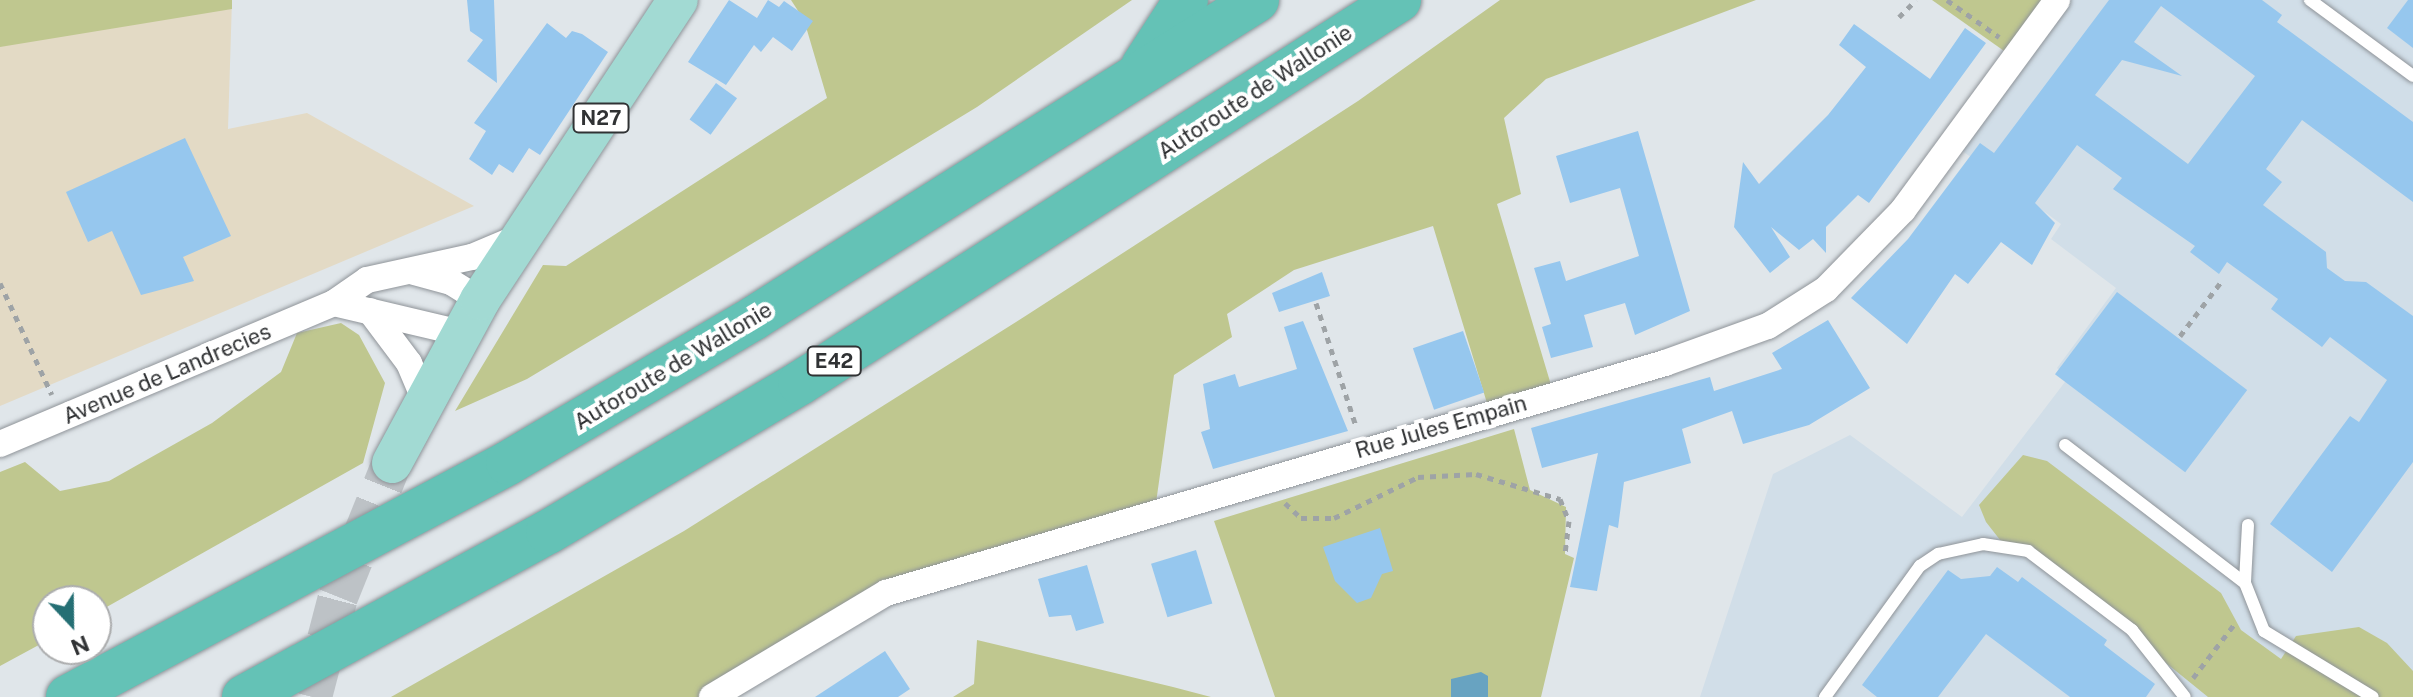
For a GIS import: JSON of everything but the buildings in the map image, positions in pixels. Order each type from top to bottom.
[{"type":"highway","points":[[1135,78],[1186,0]]},
{"type":"highway","name":"Autoroute de Wallonie","points":[[68,697],[508,463],[754,318],[1257,0]]},
{"type":"highway","name":"Autoroute de Wallonie","points":[[248,696],[548,532],[787,391],[1399,0]]},
{"type":"main road","name":"N27","points":[[392,463],[423,396],[470,316],[678,0]]},
{"type":"street","name":"Rue Jules Empain","points":[[712,697],[886,593],[1364,449],[1665,363],[1797,310],[1903,210],[2057,0]]},
{"type":"street","name":"Avenue de Landrecies","points":[[0,444],[334,303],[367,280],[411,271],[522,236]]},
{"type":"street","name":"Avenue de Landrecies","points":[[411,271],[451,282],[470,316]]},
{"type":"street","points":[[334,303],[370,311],[470,316]]},
{"type":"street","points":[[370,311],[409,363],[423,396]]},
{"type":"lane","points":[[2310,0],[2413,76]]},
{"type":"lane","points":[[2065,445],[2245,583]]},
{"type":"lane","points":[[2248,525],[2245,583],[2264,631],[2373,697]]},
{"type":"lane","points":[[1825,697],[1920,566],[1938,554],[1983,544],[2028,551],[2132,630],[2183,695]]},
{"type":"path","points":[[1899,17],[1916,0]]},
{"type":"path","points":[[1947,0],[2020,51]]},
{"type":"path","points":[[2180,336],[2221,282]]},
{"type":"path","points":[[0,283],[62,418]]},
{"type":"path","points":[[1316,303],[1364,449]]},
{"type":"path","points":[[1274,476],[1289,510],[1315,521],[1351,513],[1388,488],[1440,472],[1492,478],[1560,499],[1569,521],[1565,554]]},
{"type":"path","points":[[2183,695],[2236,622]]},
{"type":"shaded area","points":[[0,0],[232,0],[228,129],[307,113],[474,206],[0,406]]},
{"type":"shaded area","points":[[2057,0],[2413,0],[2413,697],[1700,697],[1773,474],[1850,435],[1962,517],[2068,378],[2057,368],[2116,288],[2051,239],[2061,224],[1953,144]]},
{"type":"green space","points":[[0,0],[232,0],[232,9],[0,47]]},
{"type":"green space","points":[[791,0],[1132,0],[977,107],[803,213],[527,379],[455,411],[543,265],[566,266],[827,98],[804,20]]},
{"type":"green space","points":[[1500,0],[1756,0],[1546,79],[1504,118],[1521,194],[1497,204],[1554,395],[1490,413],[1433,226],[1294,270],[1227,314],[1232,337],[1174,375],[1155,510],[886,593],[712,697],[391,697],[684,531],[1358,101]]},
{"type":"green space","points":[[1932,0],[2057,0],[2014,58]]},
{"type":"green space","points":[[341,323],[359,335],[385,383],[363,463],[112,604],[112,585],[32,585],[32,649],[0,666],[0,472],[25,462],[60,491],[109,481],[212,423],[281,372],[297,333]]},
{"type":"green space","points":[[1514,429],[1530,490],[1566,507],[1565,554],[1574,558],[1541,697],[1275,697],[1214,521]]},
{"type":"green space","points":[[2023,455],[2047,461],[2221,593],[2241,630],[2281,659],[2296,636],[2359,627],[2387,643],[2413,671],[2413,697],[2208,697],[2028,551],[2004,545],[1986,522],[1979,505]]},
{"type":"green space","points":[[977,640],[1211,697],[953,697],[974,684]]},
{"type":"water","points":[[1481,672],[1488,676],[1488,697],[1451,697],[1451,679]]},
{"type":"tunnel","points":[[312,697],[338,597],[392,463]]}]
